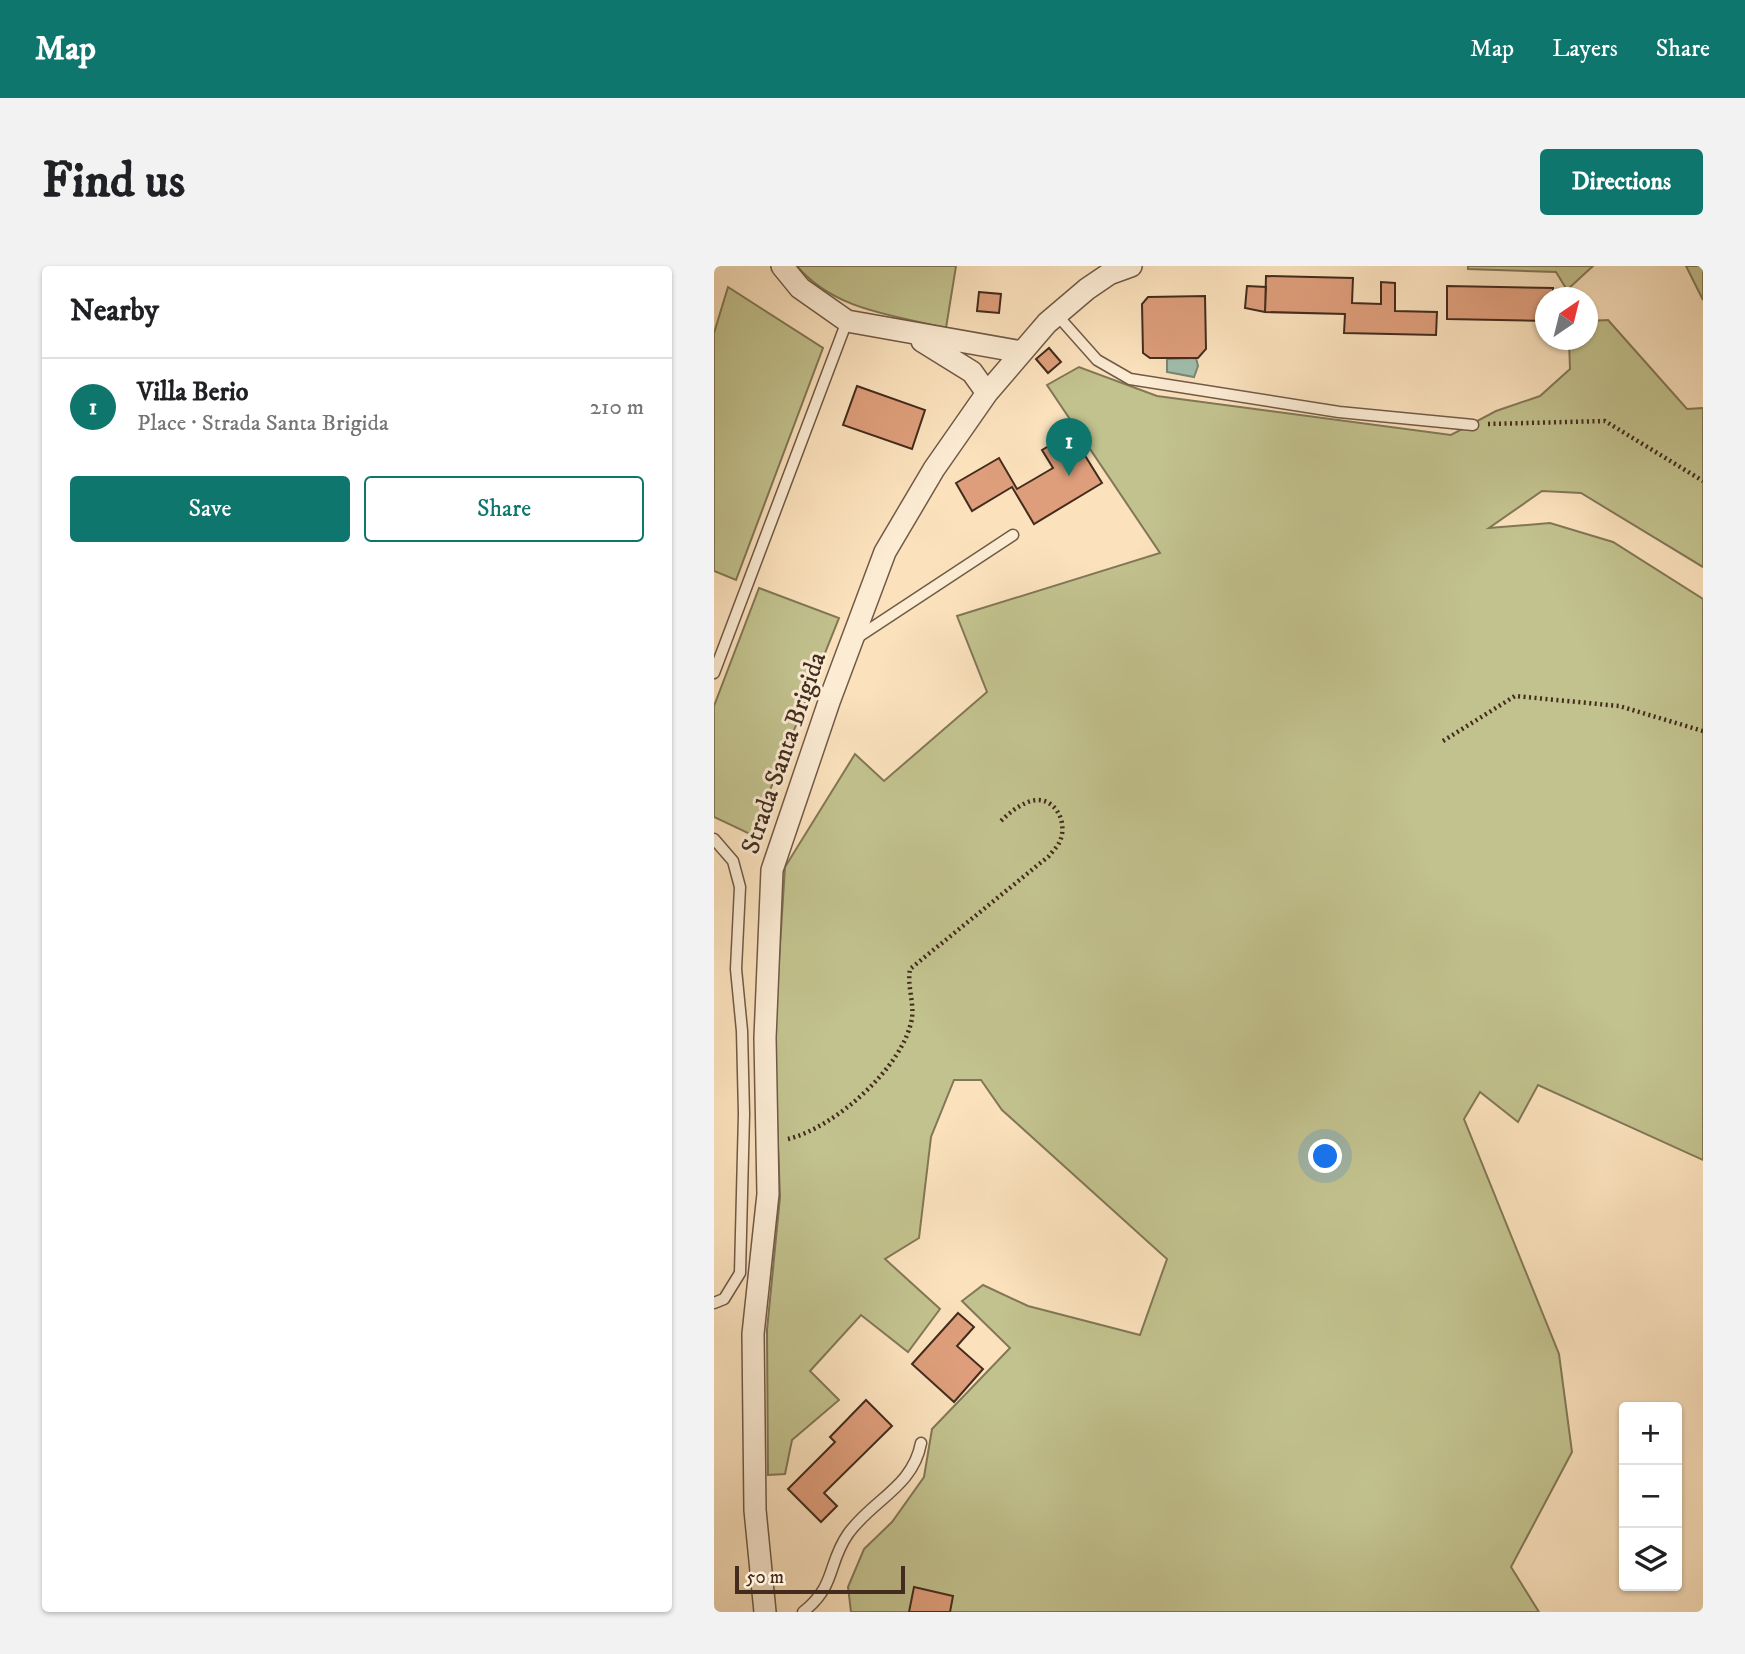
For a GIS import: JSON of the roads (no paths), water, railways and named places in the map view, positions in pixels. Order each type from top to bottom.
[{"type":"street","points":[[782,266],[800,288],[847,321],[1022,352]]},
{"type":"street","name":"Strada Santa Brigida","points":[[765,1612],[755,1510],[753,1334],[768,1194],[766,984],[772,870],[830,699],[855,639],[885,552],[934,469],[987,393],[1057,315],[1109,274],[1131,266]]},
{"type":"street","points":[[902,330],[972,372],[987,393]]},
{"type":"lane","points":[[1057,315],[1097,360],[1130,379],[1339,412],[1473,425]]},
{"type":"lane","points":[[714,673],[847,321]]},
{"type":"lane","points":[[855,639],[1013,535]]},
{"type":"lane","points":[[714,839],[733,862],[740,887],[736,969],[742,1031],[744,1114],[740,1273],[724,1299],[714,1303]]},
{"type":"lane","points":[[803,1612],[823,1594],[834,1572],[838,1552],[849,1532],[911,1472],[921,1443]]},
{"type":"place","name":"Villa Berio","points":[[1069,476]]}]
